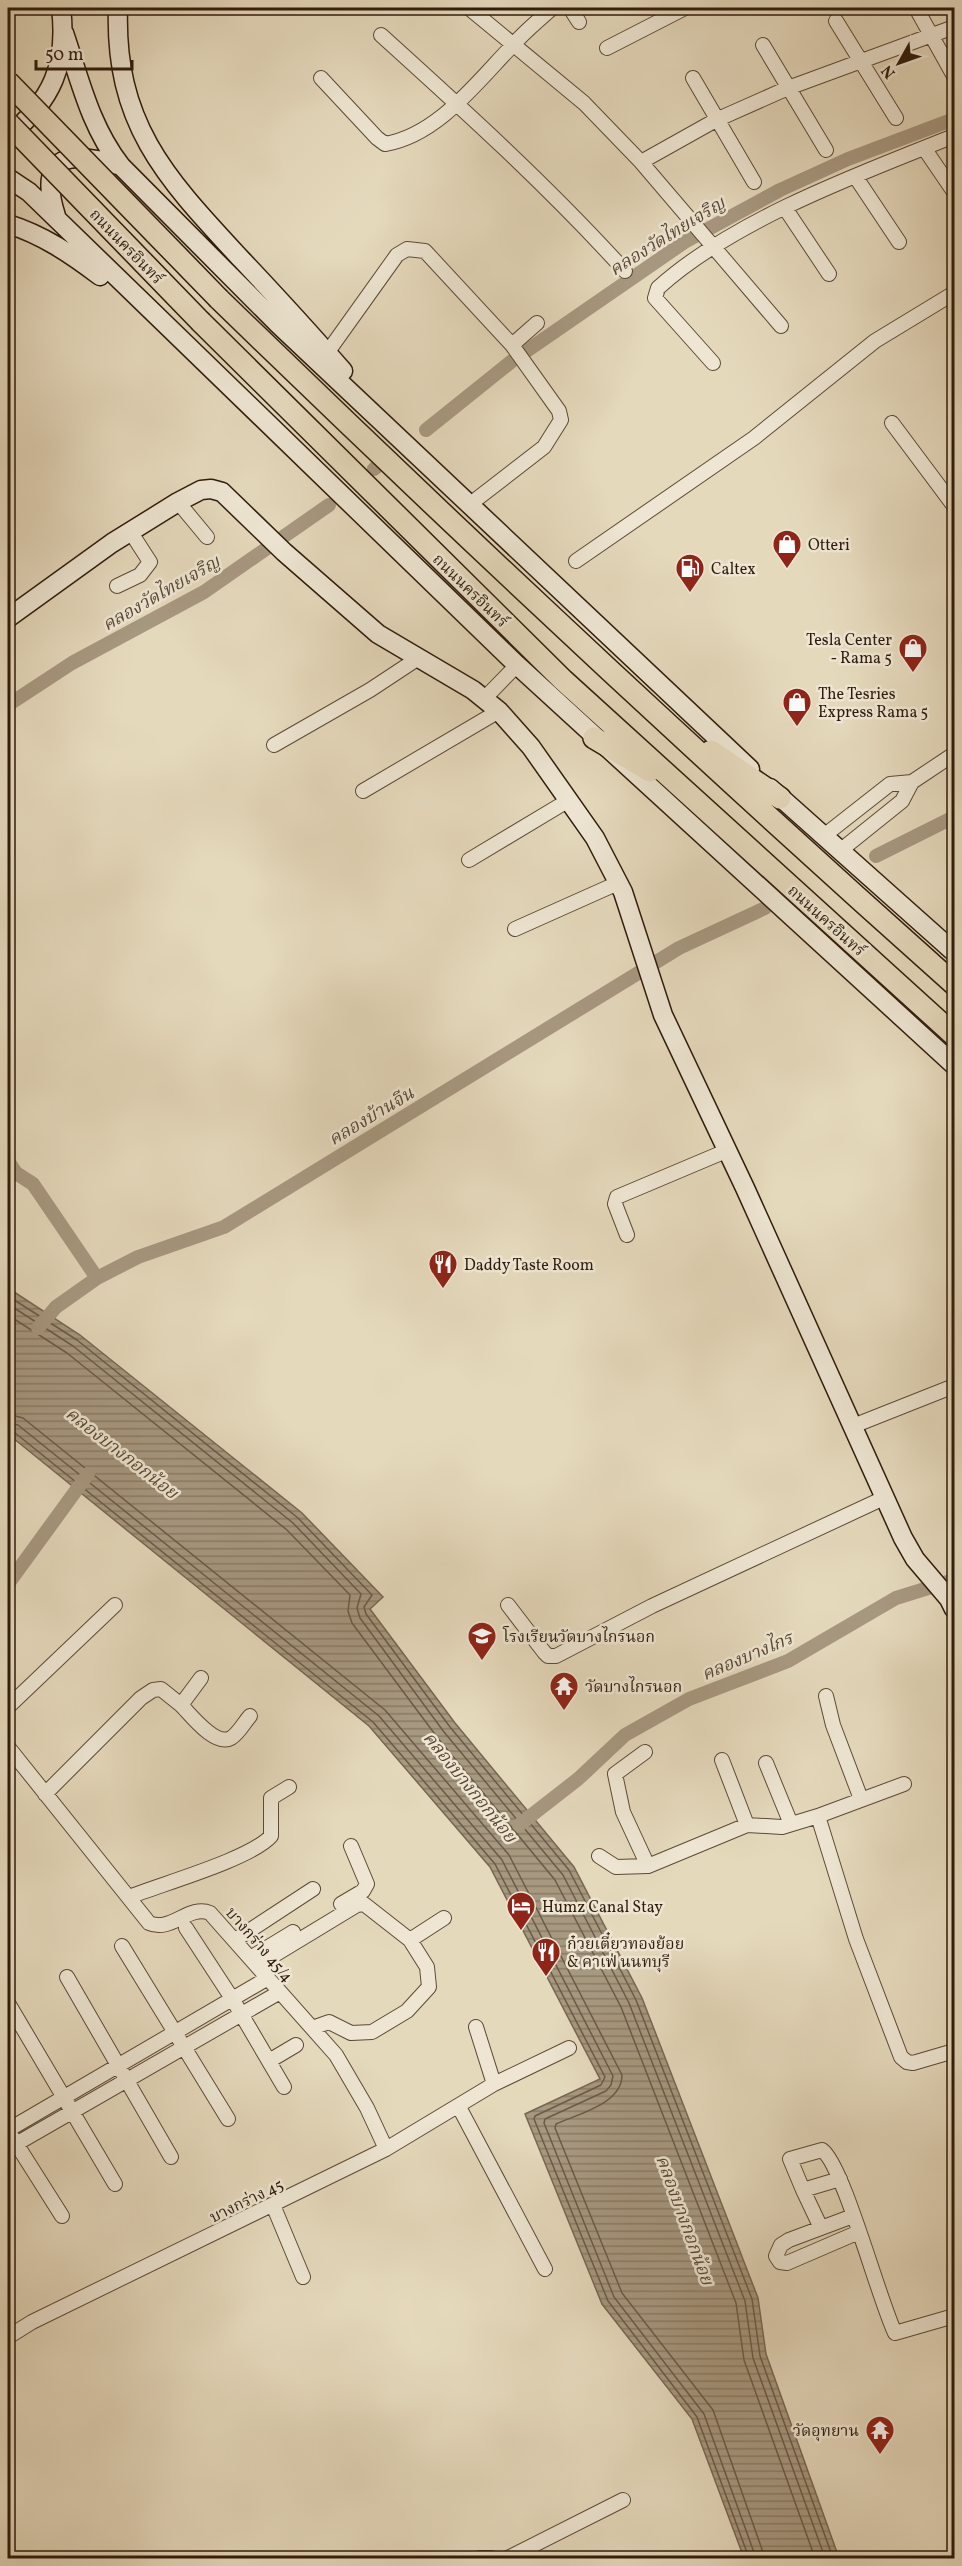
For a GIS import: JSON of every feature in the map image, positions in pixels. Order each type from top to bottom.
[{"type":"main road","points":[[61,8],[64,33],[94,123],[105,145],[122,166],[278,324],[468,505],[780,798],[825,835],[954,952]]},
{"type":"main road","points":[[8,136],[29,119],[48,94],[60,64],[64,33],[71,8]]},
{"type":"main road","points":[[118,8],[116,45],[122,76],[130,105],[150,150],[189,203],[327,353],[395,433]]},
{"type":"main road","name":"ถนนนครอินทร์","points":[[8,82],[219,299],[432,506],[651,710],[954,984]]},
{"type":"main road","name":"ถนนนครอินทร์","points":[[8,123],[201,322],[563,680],[954,1035]]},
{"type":"main road","points":[[57,220],[48,193],[52,171],[63,159],[78,156],[122,166]]},
{"type":"main road","name":"ถนนนครอินทร์","points":[[8,178],[29,192],[146,308],[594,738],[954,1065]]},
{"type":"main road","points":[[8,224],[29,231],[65,249],[146,308]]},
{"type":"main road","points":[[8,618],[130,531],[201,490],[211,489],[222,492],[284,552],[378,634],[484,699],[499,711],[531,747],[569,800],[595,838],[618,883],[647,960],[650,978],[663,1015],[853,1426],[915,1559],[952,1604]]},
{"type":"main road","points":[[651,710],[780,798]]},
{"type":"main road","points":[[594,738],[691,797]]},
{"type":"street","points":[[469,8],[584,103],[641,162],[709,245],[781,326]]},
{"type":"street","points":[[321,78],[385,144],[394,142],[424,128],[457,104],[514,43],[552,8]]},
{"type":"street","points":[[570,8],[579,22]]},
{"type":"street","points":[[607,48],[685,8]]},
{"type":"street","points":[[916,8],[954,76]]},
{"type":"street","points":[[836,21],[896,118]]},
{"type":"street","points":[[641,162],[716,120],[788,88],[954,27]]},
{"type":"street","points":[[381,35],[457,104],[587,229],[625,271]]},
{"type":"street","points":[[764,45],[826,150]]},
{"type":"street","points":[[693,78],[754,182]]},
{"type":"street","points":[[713,363],[655,297],[658,288],[709,245],[855,176],[954,136]]},
{"type":"street","points":[[924,148],[954,192]]},
{"type":"street","points":[[855,176],[899,242]]},
{"type":"street","points":[[785,208],[829,274]]},
{"type":"street","points":[[327,353],[397,255],[407,249],[425,251],[514,348],[559,411],[561,420],[544,447],[468,505]]},
{"type":"street","points":[[576,561],[754,438],[875,341],[954,293]]},
{"type":"street","points":[[514,348],[537,322]]},
{"type":"street","points":[[892,423],[954,507]]},
{"type":"street","points":[[178,502],[207,537]]},
{"type":"street","points":[[117,586],[140,575],[150,562],[130,531]]},
{"type":"street","points":[[274,745],[370,690],[417,659]]},
{"type":"street","points":[[484,699],[517,665]]},
{"type":"street","points":[[363,791],[499,711]]},
{"type":"street","points":[[825,835],[890,784],[912,782],[954,754]]},
{"type":"street","points":[[841,850],[902,801],[912,782]]},
{"type":"street","points":[[469,860],[569,800]]},
{"type":"street","points":[[515,929],[618,883]]},
{"type":"street","points":[[627,1235],[615,1204],[617,1197],[726,1151]]},
{"type":"street","points":[[853,1426],[954,1386]]},
{"type":"street","points":[[508,1605],[544,1652],[548,1656],[556,1656],[652,1606],[886,1497]]},
{"type":"street","points":[[8,1707],[116,1605]]},
{"type":"street","points":[[181,1705],[201,1678]]},
{"type":"street","points":[[45,1794],[141,1698],[153,1690],[161,1689],[217,1738],[225,1740],[233,1737],[250,1716]]},
{"type":"street","points":[[826,1696],[830,1718],[861,1799]]},
{"type":"street","name":"บางกร่าง 45/4","points":[[8,1747],[149,1923],[157,1926],[164,1925],[203,1910],[210,1913],[255,1961],[336,2055],[386,2149]]},
{"type":"street","points":[[645,1752],[615,1774],[623,1812],[648,1866]]},
{"type":"street","points":[[722,1760],[747,1826]]},
{"type":"street","points":[[766,1763],[791,1824]]},
{"type":"street","points":[[599,1856],[616,1867],[648,1866],[747,1826],[774,1827],[791,1824],[904,1784]]},
{"type":"street","points":[[132,1902],[265,1843],[271,1836],[271,1798],[276,1792],[289,1787]]},
{"type":"street","points":[[818,1816],[856,1939],[901,2057],[907,2062],[914,2063],[954,2051]]},
{"type":"street","points":[[255,1961],[363,1891],[366,1884],[351,1846]]},
{"type":"street","points":[[235,1940],[313,1889]]},
{"type":"street","points":[[255,1961],[357,1905],[364,1904],[410,1940],[429,1975],[429,1987],[419,2001],[372,2032],[351,2032],[329,2022],[312,2028]]},
{"type":"street","points":[[410,1940],[444,1918]]},
{"type":"street","points":[[186,1928],[242,2014],[284,2087]]},
{"type":"street","points":[[122,1946],[228,2119]]},
{"type":"street","points":[[67,1977],[129,2080],[171,2157]]},
{"type":"street","points":[[62,2216],[12,2145],[8,2131],[118,2064],[268,1978]]},
{"type":"street","points":[[12,2145],[280,1992]]},
{"type":"street","points":[[8,2003],[115,2184]]},
{"type":"street","points":[[476,2027],[494,2084]]},
{"type":"street","points":[[269,2061],[296,2045]]},
{"type":"street","name":"บางกร่าง 45","points":[[8,2337],[32,2322],[386,2149],[494,2084],[568,2048]]},
{"type":"street","points":[[459,2107],[545,2269]]},
{"type":"street","points":[[821,2228],[790,2158],[816,2150],[828,2154],[840,2180],[895,2333],[954,2316]]},
{"type":"street","points":[[803,2190],[840,2180]]},
{"type":"street","points":[[273,2205],[303,2277]]},
{"type":"street","points":[[853,2216],[781,2245],[776,2256],[780,2262],[787,2263],[859,2232]]},
{"type":"street","points":[[508,2559],[623,2500]]},
{"type":"street","points":[[480,2559],[491,2559]]},
{"type":"water","name":"คลองบางกอกน้อย","points":[[8,1288],[80,1335],[302,1513],[383,1597],[370,1609],[455,1723],[574,1867],[642,1998],[758,2298],[766,2354],[839,2558],[744,2558],[692,2419],[602,2304],[525,2114],[600,2079],[490,1867],[369,1726],[8,1434]]},
{"type":"waterway","name":"คลองวัดไทยเจริญ","points":[[426,430],[512,361],[686,241],[780,190],[848,159],[954,119]]},
{"type":"waterway","name":"คลองวัดไทยเจริญ","points":[[374,469],[379,465]]},
{"type":"waterway","name":"คลองวัดไทยเจริญ","points":[[8,705],[72,663],[204,592],[329,505]]},
{"type":"waterway","name":"คลองบ้านจีน","points":[[876,856],[954,817]]},
{"type":"waterway","name":"คลองบ้านจีน","points":[[38,1328],[56,1307],[97,1278],[138,1257],[224,1227],[679,948],[765,908]]},
{"type":"waterway","points":[[8,1161],[16,1173],[33,1184],[97,1278]]},
{"type":"waterway","points":[[8,1584],[88,1474]]},
{"type":"waterway","name":"คลองบางไกร","points":[[519,1825],[578,1779],[625,1735],[689,1699],[788,1661],[896,1598],[954,1580]]},
{"type":"place","name":"Otteri","points":[[787,570]]},
{"type":"place","name":"Caltex","points":[[690,594]]},
{"type":"place","name":"Tesla Center - Rama 5","points":[[913,674]]},
{"type":"place","name":"The Tesries Express Rama 5","points":[[797,728]]},
{"type":"place","name":"Daddy Taste Room","points":[[443,1290]]},
{"type":"place","name":"โรงเรียนวัดบางไกรนอก","points":[[482,1662]]},
{"type":"place","name":"วัดบางไกรนอก","points":[[564,1712]]},
{"type":"place","name":"Humz Canal Stay","points":[[521,1932]]},
{"type":"place","name":"ก๋วยเตี๋ยวทองย้อย & คาเฟ่ นนทบุรี","points":[[546,1978]]},
{"type":"place","name":"วัดอุทยาน","points":[[880,2456]]}]
